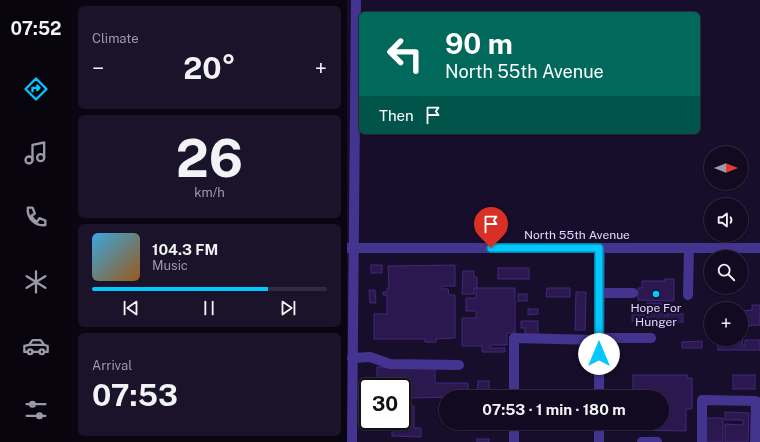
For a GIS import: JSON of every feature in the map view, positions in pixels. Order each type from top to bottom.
[{"type":"street","points":[[347,0],[356,0],[350,248],[352,358],[349,396],[352,442]]},
{"type":"street","name":"North 55th Avenue","points":[[350,248],[760,248]]},
{"type":"street","points":[[599,248],[599,390]]},
{"type":"street","points":[[688,295],[689,248]]},
{"type":"street","points":[[599,293],[633,293]]},
{"type":"street","points":[[514,390],[514,338],[651,338]]},
{"type":"street","points":[[352,358],[370,358],[390,364],[459,365]]},
{"type":"street","points":[[702,442],[702,400],[756,401],[755,442]]},
{"type":"street","points":[[514,430],[515,442]]},
{"type":"street","points":[[599,430],[599,442]]},
{"type":"street","points":[[642,442],[657,442]]},
{"type":"building","points":[[371,265],[382,265],[382,273],[371,273]]},
{"type":"building","points":[[455,265],[455,286],[442,286],[442,289],[448,289],[449,295],[455,295],[455,338],[436,339],[436,342],[425,342],[425,339],[374,339],[374,314],[387,314],[387,295],[383,295],[383,292],[387,292],[387,288],[389,288],[388,266]]},
{"type":"building","points":[[498,268],[529,268],[529,279],[498,279]]},
{"type":"building","points":[[463,271],[474,271],[474,277],[477,277],[477,288],[474,288],[474,294],[462,294]]},
{"type":"building","name":"Hope For Hunger","points":[[665,279],[674,279],[674,301],[638,300],[638,288],[642,288],[642,281],[665,281]]},
{"type":"building","points":[[476,288],[515,288],[515,333],[507,333],[507,345],[490,345],[490,348],[505,348],[505,352],[482,352],[482,346],[462,346],[462,318],[476,318],[476,311],[466,311],[466,298],[476,298]]},
{"type":"building","points":[[547,288],[570,288],[570,297],[546,297]]},
{"type":"building","points":[[369,290],[375,290],[376,303],[370,303]]},
{"type":"building","points":[[576,292],[586,292],[585,330],[575,330]]},
{"type":"building","points":[[518,294],[527,294],[527,301],[518,301]]},
{"type":"building","points":[[647,303],[665,303],[665,320],[647,319]]},
{"type":"building","points":[[752,305],[760,305],[760,325],[748,326],[748,310],[752,310]]},
{"type":"building","points":[[528,309],[538,309],[538,314],[528,315]]},
{"type":"building","points":[[632,312],[644,312],[644,321],[632,321]]},
{"type":"building","points":[[667,314],[683,314],[683,322],[667,322]]},
{"type":"building","points":[[521,321],[538,321],[538,335],[525,335],[525,328],[521,328]]},
{"type":"building","points":[[748,340],[760,340],[760,350],[718,350],[718,346],[748,346]]},
{"type":"building","points":[[702,341],[702,348],[682,348],[682,342]]},
{"type":"building","points":[[377,367],[435,367],[435,383],[468,383],[468,390],[439,390],[439,397],[411,398],[411,378],[377,378]]},
{"type":"building","points":[[633,375],[687,375],[687,378],[692,378],[692,409],[686,409],[686,431],[633,430],[669,430],[669,390],[633,390]]},
{"type":"building","points":[[733,375],[755,375],[755,389],[733,389]]},
{"type":"building","points":[[478,381],[489,381],[489,390],[477,390]]},
{"type":"building","points":[[411,406],[414,406],[414,428],[421,428],[421,437],[392,436],[392,430],[411,430]]},
{"type":"building","points":[[725,412],[749,413],[748,442],[725,442],[725,424],[743,425],[743,420],[725,420]]},
{"type":"building","points":[[704,418],[723,418],[723,442],[704,442]]},
{"type":"building","points":[[476,439],[489,439],[489,442],[477,442]]},
{"type":"place","name":"Hope For Hunger","points":[[656,294]]},
{"type":"route","points":[[491,248],[599,248],[599,354]]}]
